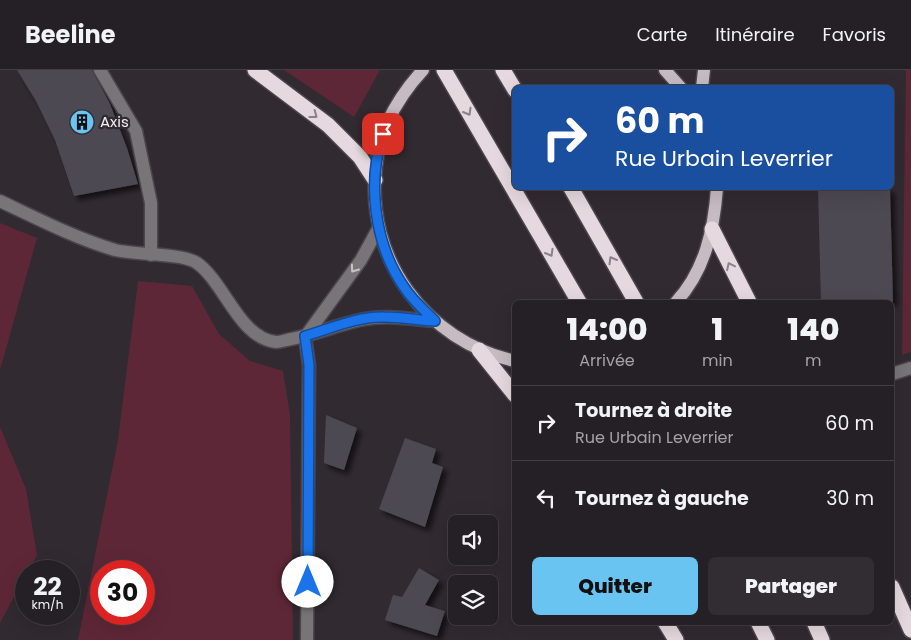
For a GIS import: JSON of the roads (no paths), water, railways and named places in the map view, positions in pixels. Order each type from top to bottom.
[{"type":"highway","points":[[255,70],[328,126],[360,157],[375,180]]},
{"type":"highway","points":[[444,70],[512,188]]},
{"type":"highway","points":[[503,70],[512,85]]},
{"type":"highway","points":[[513,190],[577,300]]},
{"type":"highway","points":[[572,190],[635,300]]},
{"type":"highway","points":[[712,229],[748,300]]},
{"type":"highway","points":[[478,350],[512,391]]},
{"type":"highway","points":[[894,592],[911,630]]},
{"type":"highway","points":[[667,625],[676,640]]},
{"type":"highway","points":[[760,625],[767,640]]},
{"type":"highway","points":[[815,625],[822,640]]},
{"type":"main road","points":[[423,70],[413,82],[387,123],[380,144],[375,180],[378,227],[403,286],[418,305],[456,337],[478,350],[512,360]]},
{"type":"main road","points":[[665,70],[678,85]]},
{"type":"main road","points":[[702,85],[704,70]]},
{"type":"main road","points":[[678,300],[689,286],[699,268],[712,229],[717,190]]},
{"type":"street","points":[[100,70],[136,131],[151,203],[151,255]]},
{"type":"street","points":[[0,201],[79,238],[118,250],[195,262],[207,271],[245,324],[261,338],[276,342],[305,336],[361,319],[384,316],[435,321]]},
{"type":"street","points":[[307,640],[309,365],[305,336],[361,260],[378,227]]},
{"type":"street","points":[[894,373],[911,368]]},
{"type":"place","name":"Axis","points":[[82,122]]}]
